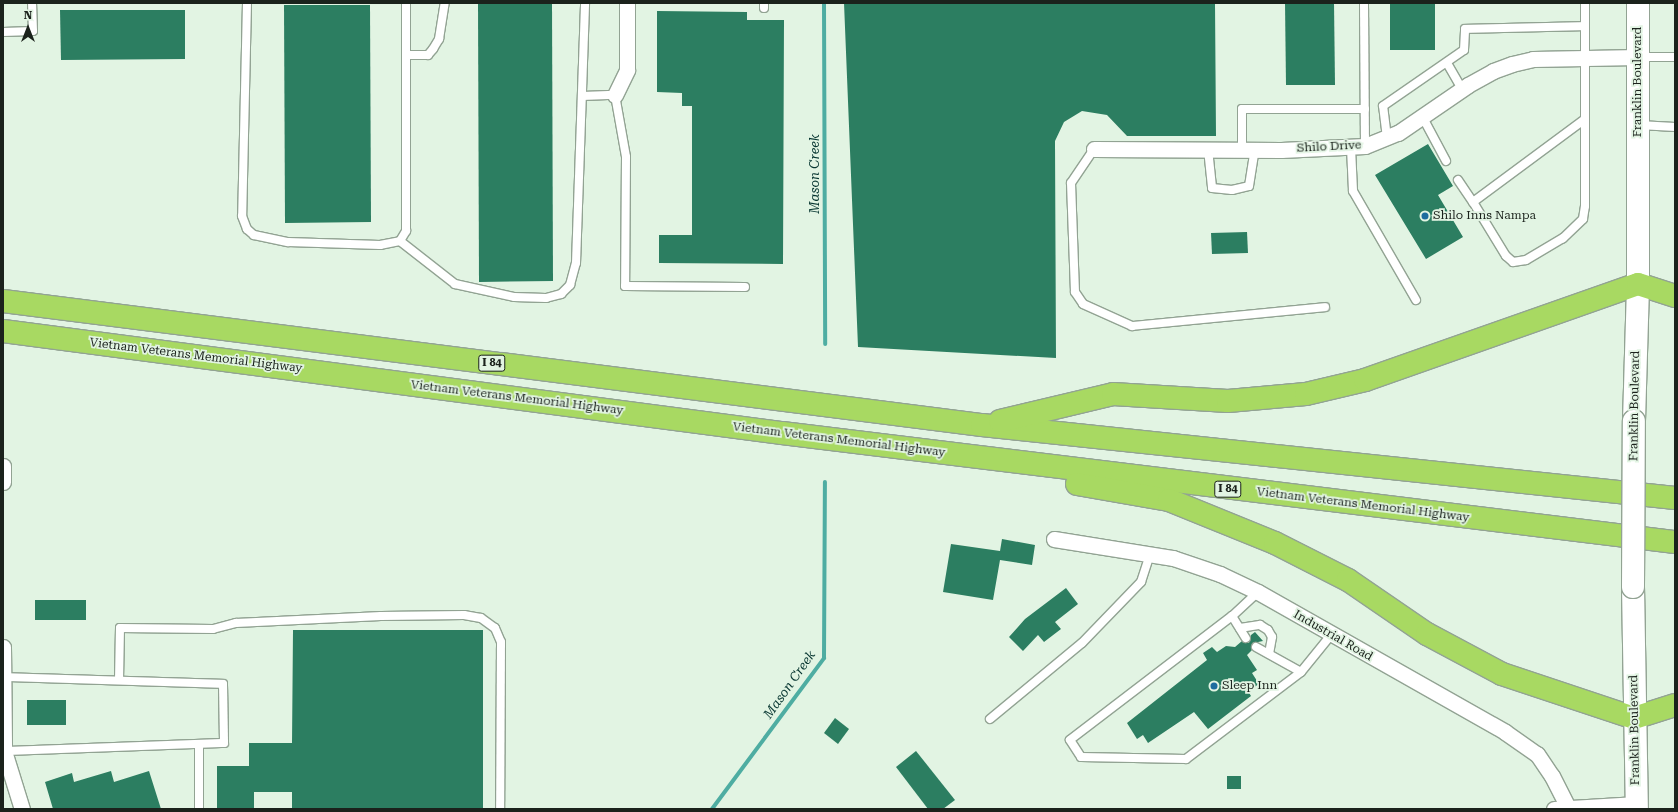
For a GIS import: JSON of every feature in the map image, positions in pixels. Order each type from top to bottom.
[{"type":"highway","points":[[982,425],[1113,394],[1228,401],[1306,394],[1365,380],[1638,284],[1675,296]]},
{"type":"highway","name":"I 84","points":[[3,301],[982,425],[1675,498]]},
{"type":"highway","name":"Vietnam Veterans Memorial Highway","points":[[3,331],[782,433],[1675,542]]},
{"type":"highway","points":[[782,433],[1169,500],[1275,543],[1348,580],[1427,634],[1502,674],[1634,718],[1675,705]]},
{"type":"main road","name":"Franklin Boulevard","points":[[1637,807],[1634,718],[1633,587],[1634,421],[1638,284],[1638,3]]},
{"type":"street","points":[[615,95],[627,70],[627,3]]},
{"type":"street","name":"Shilo Drive","points":[[1094,149],[1358,147],[1387,138],[1493,70],[1512,64],[1533,60],[1585,57],[1638,57]]},
{"type":"street","points":[[3,466],[3,482]]},
{"type":"street","name":"Industrial Road","points":[[1054,539],[1173,558],[1220,574],[1258,592],[1331,635],[1505,732],[1538,754],[1552,776],[1561,808]]},
{"type":"street","points":[[3,647],[4,751],[22,809]]},
{"type":"street","points":[[1561,808],[1637,807]]},
{"type":"lane","points":[[3,32],[33,31],[32,3]]},
{"type":"lane","points":[[247,3],[242,216],[247,229],[254,235],[288,242],[380,244],[400,241],[455,284],[514,297],[546,298],[561,294],[570,285],[576,263],[585,3]]},
{"type":"lane","points":[[400,241],[406,231],[406,3]]},
{"type":"lane","points":[[406,55],[428,55],[433,49],[439,39],[445,3]]},
{"type":"lane","points":[[1364,3],[1365,109],[1358,147],[1353,191],[1416,300]]},
{"type":"lane","points":[[1458,180],[1506,256],[1512,262],[1526,260],[1563,238],[1579,225],[1584,214],[1585,3]]},
{"type":"lane","points":[[1387,138],[1383,106],[1464,50],[1465,29],[1585,26]]},
{"type":"lane","points":[[1638,57],[1675,57]]},
{"type":"lane","points":[[1446,63],[1462,89]]},
{"type":"lane","points":[[582,96],[615,95],[626,157],[625,286],[745,287]]},
{"type":"lane","points":[[1208,149],[1212,188],[1232,190],[1249,186],[1249,149],[1242,109],[1365,109]]},
{"type":"lane","points":[[1422,116],[1446,161]]},
{"type":"lane","points":[[1473,202],[1585,119]]},
{"type":"lane","points":[[1638,125],[1675,127]]},
{"type":"lane","points":[[1094,149],[1071,183],[1075,292],[1083,304],[1132,326],[1325,307]]},
{"type":"lane","points":[[990,719],[1087,638],[1141,582],[1150,555]]},
{"type":"lane","points":[[1258,592],[1232,616],[1070,740],[1081,757],[1186,759],[1301,672],[1331,635]]},
{"type":"lane","points":[[119,680],[120,628],[213,629],[236,623],[381,616],[464,615],[481,618],[495,628],[501,642],[500,809]]},
{"type":"lane","points":[[1232,616],[1246,638]]},
{"type":"lane","points":[[1240,628],[1260,625],[1268,630],[1272,637],[1269,654]]},
{"type":"lane","points":[[1256,647],[1301,672]]},
{"type":"lane","points":[[4,677],[223,684],[224,743],[4,751]]},
{"type":"lane","points":[[198,744],[199,809]]},
{"type":"building","points":[[478,3],[552,3],[553,281],[479,282]]},
{"type":"building","points":[[844,3],[1215,3],[1216,136],[1127,136],[1107,115],[1082,111],[1064,122],[1055,141],[1056,358],[858,347]]},
{"type":"building","points":[[1285,3],[1334,3],[1335,85],[1286,85]]},
{"type":"building","points":[[1390,3],[1435,3],[1435,50],[1390,50]]},
{"type":"building","points":[[284,5],[370,5],[371,222],[285,223]]},
{"type":"building","points":[[60,10],[185,10],[185,59],[61,60]]},
{"type":"building","points":[[657,11],[747,12],[747,20],[784,20],[783,264],[659,263],[659,235],[692,235],[692,106],[682,106],[682,93],[657,92]]},
{"type":"building","name":"Shilo Inns Nampa","points":[[1428,144],[1453,186],[1438,195],[1463,237],[1426,259],[1375,175]]},
{"type":"building","points":[[1247,232],[1248,253],[1212,254],[1211,233]]},
{"type":"building","points":[[1002,539],[1035,545],[1032,565],[1000,560],[993,600],[943,592],[951,544],[1000,551]]},
{"type":"building","points":[[1066,588],[1078,604],[1055,622],[1061,629],[1044,642],[1038,635],[1023,651],[1009,637],[1025,619]]},
{"type":"building","points":[[35,600],[86,600],[86,620],[35,620]]},
{"type":"building","points":[[293,630],[483,630],[483,809],[292,809],[292,792],[254,792],[254,808],[217,808],[217,766],[249,766],[249,743],[292,743]]},
{"type":"building","name":"Sleep Inn","points":[[1255,632],[1263,641],[1253,643],[1252,650],[1247,655],[1257,670],[1252,673],[1259,684],[1248,691],[1251,696],[1208,729],[1194,712],[1148,743],[1143,735],[1137,739],[1127,723],[1207,660],[1203,653],[1212,647],[1217,652],[1226,646],[1235,647],[1242,641],[1249,643],[1251,635]]},
{"type":"building","points":[[27,700],[66,700],[66,725],[27,725]]},
{"type":"building","points":[[835,718],[849,729],[838,744],[824,733]]},
{"type":"building","points":[[916,751],[955,800],[943,809],[928,809],[896,767]]},
{"type":"building","points":[[111,771],[114,782],[149,771],[161,809],[53,809],[45,782],[72,773],[74,782]]},
{"type":"building","points":[[1227,776],[1241,776],[1241,789],[1227,789]]},
{"type":"waterway","name":"Mason Creek","points":[[824,3],[825,344]]},
{"type":"waterway","name":"Mason Creek","points":[[712,809],[824,658],[825,482]]},
{"type":"place","name":"Shilo Inns Nampa","points":[[1425,216]]},
{"type":"place","name":"Sleep Inn","points":[[1214,686]]}]
